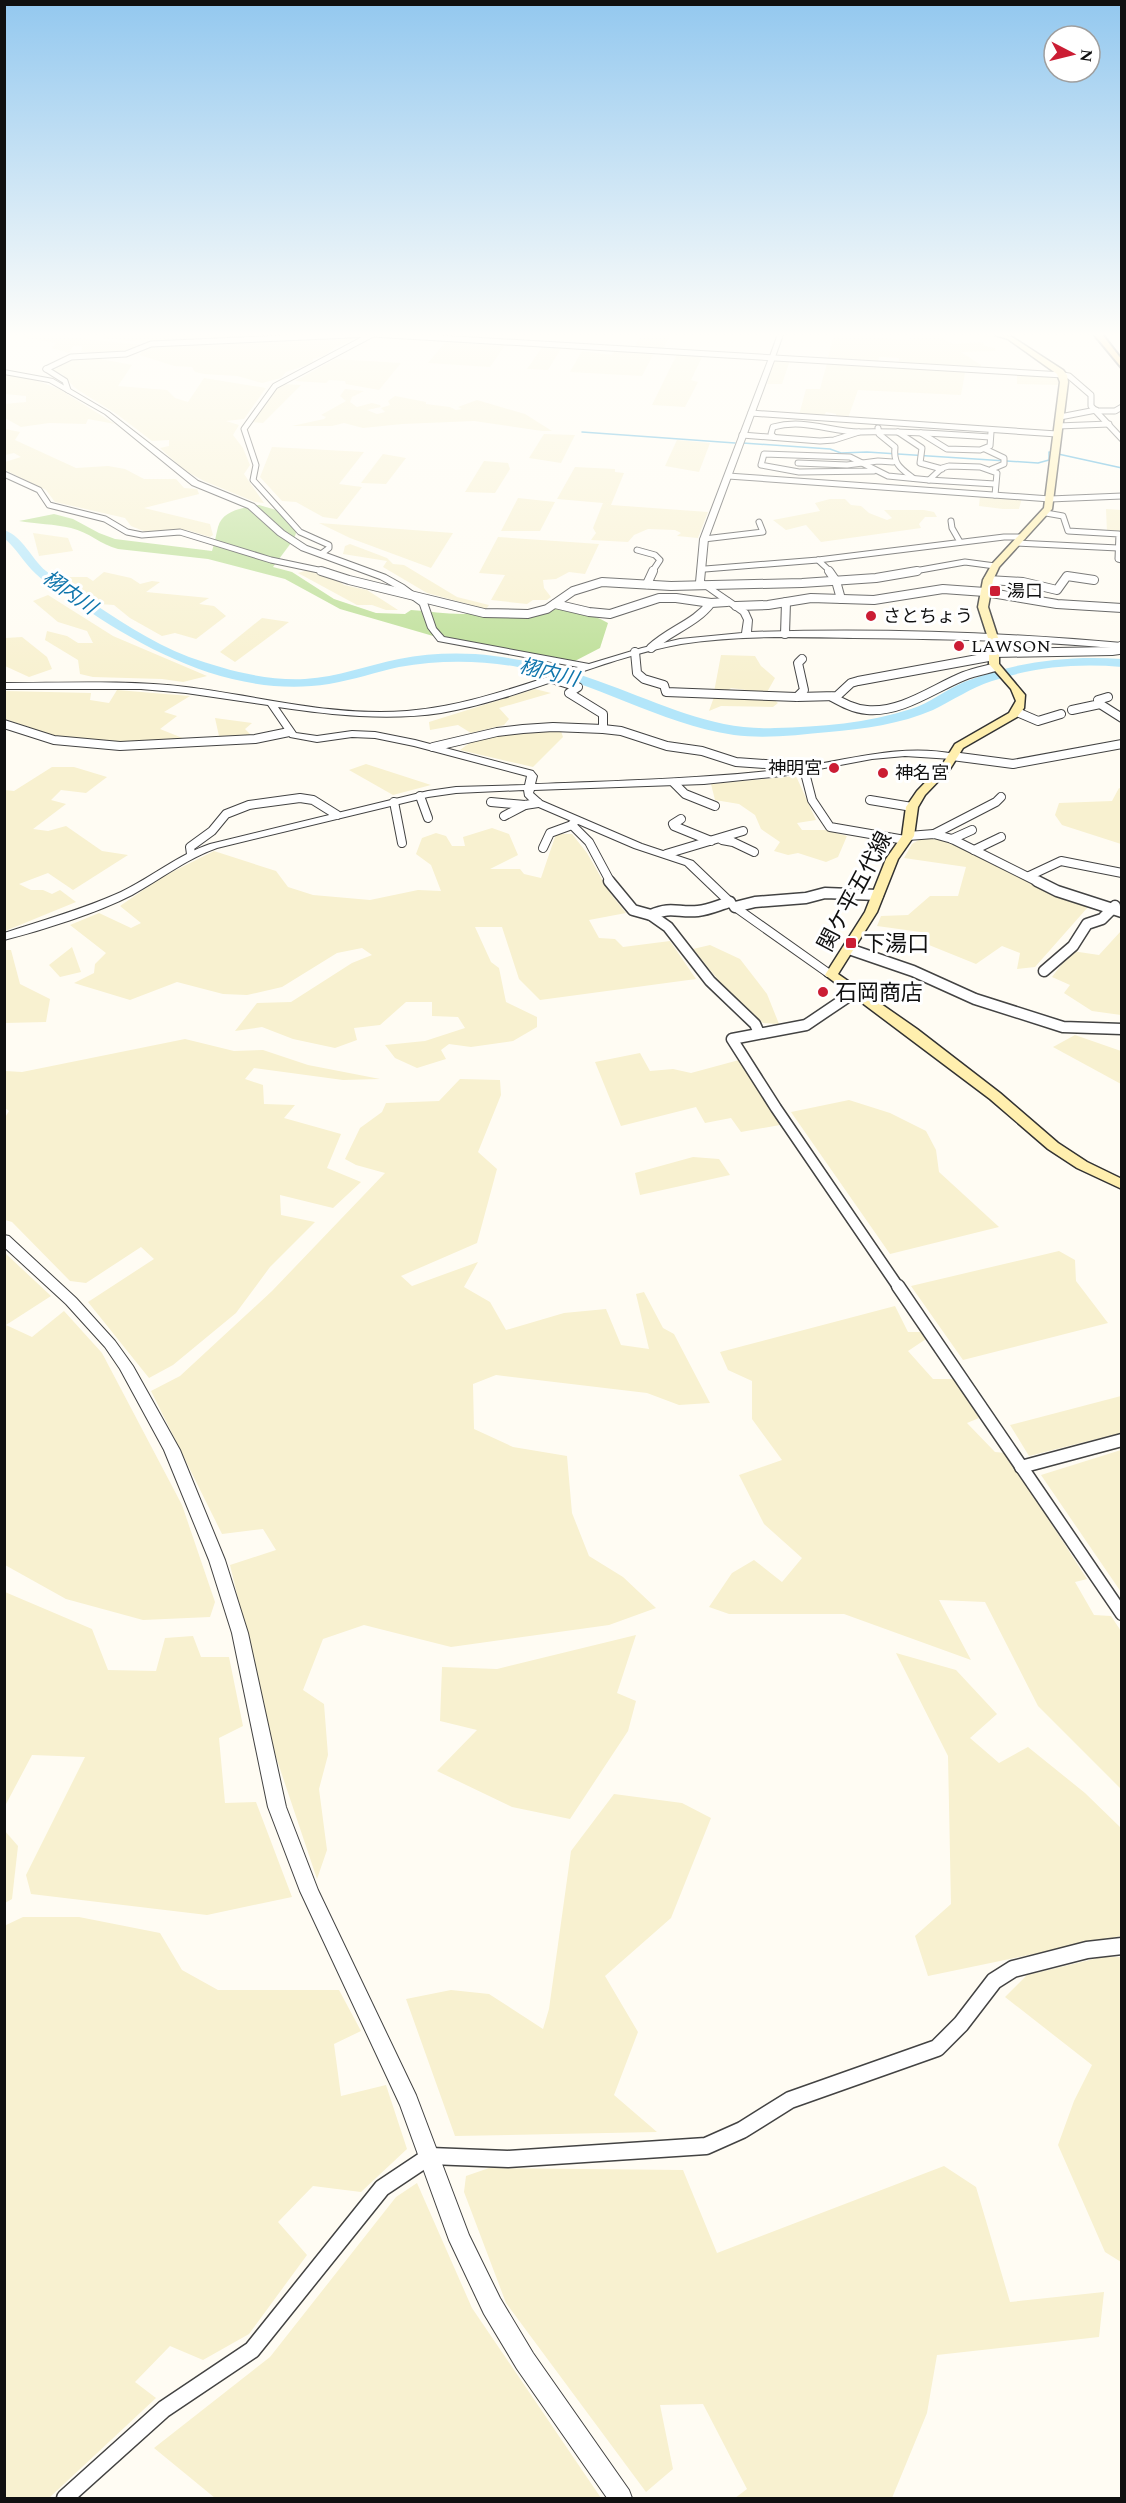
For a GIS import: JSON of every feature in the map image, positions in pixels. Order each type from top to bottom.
[{"type":"main road","points":[[912,807],[967,739],[1017,712],[1019,692],[995,661],[992,635],[982,607],[988,580],[995,566],[1047,511],[1055,450]]},
{"type":"main road","name":"関ケ平五代線","points":[[912,807],[906,838],[892,860],[878,895],[849,949],[831,975],[976,1082],[1053,1146],[1082,1165],[1122,1185]]},
{"type":"street","points":[[153,450],[195,483],[251,506],[282,533],[304,548],[383,577],[416,597],[424,604],[432,628],[441,639],[590,666]]},
{"type":"street","points":[[251,450],[256,465],[253,480],[300,532],[329,545],[329,548],[321,554]]},
{"type":"street","points":[[737,450],[704,538],[701,558],[705,569],[700,582],[745,613],[748,620],[746,635]]},
{"type":"street","points":[[894,450],[894,456],[914,479]]},
{"type":"street","points":[[918,450],[921,453]]},
{"type":"street","points":[[921,453],[926,450]]},
{"type":"street","points":[[986,450],[1005,461],[992,469]]},
{"type":"street","points":[[921,453],[920,464],[942,469]]},
{"type":"street","points":[[874,471],[845,474],[774,469],[763,467],[761,461],[764,454],[850,458],[863,462],[874,471],[888,476],[995,484]]},
{"type":"street","points":[[863,462],[894,456]]},
{"type":"street","points":[[929,480],[942,469],[951,466],[992,469],[997,473],[995,495]]},
{"type":"street","points":[[4,474],[39,490],[49,504],[105,519],[128,532],[142,535],[180,532],[271,560],[332,573],[349,580],[484,613],[528,614],[547,609],[573,591],[589,584],[602,582],[702,585],[838,581],[876,578],[965,562],[995,566]]},
{"type":"street","points":[[728,476],[1050,499],[1122,496]]},
{"type":"street","points":[[912,489],[914,479]]},
{"type":"street","points":[[1047,511],[1069,498]]},
{"type":"street","points":[[1047,511],[1063,516],[1068,531],[1119,534],[1118,558],[1122,560]]},
{"type":"street","points":[[951,521],[951,528],[960,542]]},
{"type":"street","points":[[704,538],[763,532],[759,522]]},
{"type":"street","points":[[705,569],[818,560],[960,542],[1019,540],[1118,548]]},
{"type":"street","points":[[637,550],[655,555],[660,560],[655,565],[647,584]]},
{"type":"street","points":[[818,560],[832,572],[838,581],[842,599]]},
{"type":"street","points":[[772,564],[783,582]]},
{"type":"street","points":[[988,580],[1023,582],[1057,591],[1067,576],[1094,580]]},
{"type":"street","points":[[555,604],[574,610],[613,614],[663,596],[711,603],[768,605],[842,599],[874,600],[943,589],[985,592],[1056,604],[1122,608]]},
{"type":"street","points":[[785,634],[786,602]]},
{"type":"street","points":[[651,648],[656,642],[682,629],[704,613],[711,603]]},
{"type":"street","points":[[4,686],[158,687],[339,712],[413,713],[468,704],[635,652],[702,639],[785,634],[992,635],[1121,646]]},
{"type":"street","points":[[635,652],[635,673],[639,678],[664,685],[666,692],[832,697],[837,696],[851,683],[858,681],[995,661],[1112,651],[1119,650],[1121,646]]},
{"type":"street","points":[[797,697],[804,690],[798,663],[802,659]]},
{"type":"street","points":[[832,697],[873,711],[883,710],[931,693],[995,661]]},
{"type":"street","points":[[555,678],[578,687],[569,693],[603,714],[603,729]]},
{"type":"street","points":[[1100,704],[1098,700],[1108,697]]},
{"type":"street","points":[[270,702],[289,732],[302,738],[317,740],[352,734],[369,735],[433,747],[524,770],[532,776],[528,794],[538,803],[574,823],[689,863],[732,904],[831,975]]},
{"type":"street","points":[[1072,710],[1100,704],[1122,717]]},
{"type":"street","points":[[1017,712],[1038,721],[1061,714]]},
{"type":"street","points":[[4,724],[54,740],[120,746],[255,739],[289,732]]},
{"type":"street","points":[[433,747],[514,730],[553,727],[603,729],[621,731],[668,746],[702,751],[736,762],[803,765],[807,768]]},
{"type":"street","points":[[4,937],[106,903],[129,892],[191,854],[337,815],[420,796],[479,788],[724,780],[889,754],[925,753],[1013,764],[1119,746]]},
{"type":"street","points":[[807,768],[807,786],[830,827],[906,838],[934,834],[996,802],[1001,797]]},
{"type":"street","points":[[674,783],[685,794],[715,806]]},
{"type":"street","points":[[420,796],[428,818]]},
{"type":"street","points":[[191,854],[190,847],[212,831],[226,814],[249,805],[300,798],[313,800],[337,815]]},
{"type":"street","points":[[870,800],[912,807]]},
{"type":"street","points":[[394,802],[402,843]]},
{"type":"street","points":[[491,802],[525,805],[538,803]]},
{"type":"street","points":[[504,816],[525,805]]},
{"type":"street","points":[[681,819],[673,824],[674,826],[713,841],[733,842],[754,852]]},
{"type":"street","points":[[543,848],[550,833],[574,823]]},
{"type":"street","points":[[574,823],[590,842],[604,874],[618,894],[633,910],[651,915],[668,927],[710,981],[755,1024],[759,1033]]},
{"type":"street","points":[[952,839],[972,830]]},
{"type":"street","points":[[666,854],[743,831]]},
{"type":"street","points":[[934,834],[952,839],[1057,891],[1122,912]]},
{"type":"street","points":[[974,850],[1001,837]]},
{"type":"street","points":[[1029,876],[1061,861],[1122,873]]},
{"type":"street","points":[[651,915],[666,907],[686,912],[732,904],[806,898],[825,893],[878,895]]},
{"type":"street","points":[[1044,972],[1072,946],[1083,926],[1095,918],[1101,919],[1111,908],[1122,905]]},
{"type":"street","points":[[849,949],[914,970],[975,999],[1063,1027],[1122,1029]]},
{"type":"street","points":[[855,992],[806,1025],[732,1039],[776,1108],[1122,1614]]},
{"type":"street","points":[[4,1239],[71,1301],[110,1344],[126,1366],[172,1450],[217,1560],[240,1633],[277,1807],[290,1846],[405,2092],[460,2240],[492,2306],[525,2361],[621,2499]]},
{"type":"street","points":[[1021,1467],[1122,1440]]},
{"type":"street","points":[[65,2499],[164,2409],[252,2350],[382,2188],[430,2156],[508,2159],[706,2146],[742,2130],[790,2100],[937,2048],[961,2024],[994,1981],[1013,1969],[1087,1950],[1122,1946]]},
{"type":"shaded area","points":[[5,450],[36,450],[76,468],[108,466],[125,469],[144,479],[176,479],[184,488],[197,489],[199,494],[144,508],[210,524],[213,535],[210,537],[187,530],[146,532],[131,526],[125,518],[55,502],[46,490],[5,470],[5,462],[21,457],[14,453],[5,455]]},
{"type":"shaded area","points":[[162,450],[244,450],[250,465],[244,474],[264,503],[255,502],[204,481],[184,470]]},
{"type":"shaded area","points":[[271,450],[364,452],[339,484],[362,487],[337,519],[323,517],[296,502],[282,501],[260,477]]},
{"type":"shaded area","points":[[534,450],[568,450],[561,463],[529,458]]},
{"type":"shaded area","points":[[672,450],[707,450],[699,472],[665,466]]},
{"type":"shaded area","points":[[383,454],[406,458],[386,484],[361,483]]},
{"type":"shaded area","points":[[484,461],[508,463],[510,469],[495,493],[465,492]]},
{"type":"shaded area","points":[[575,467],[615,469],[615,472],[624,473],[611,505],[708,512],[698,538],[677,536],[681,533],[675,530],[648,529],[634,535],[628,542],[591,540],[596,533],[593,528],[603,503],[557,499]]},
{"type":"shaded area","points":[[980,496],[1022,498],[1019,509],[1003,509],[979,506]]},
{"type":"shaded area","points":[[518,498],[555,502],[540,531],[501,531]]},
{"type":"shaded area","points":[[830,499],[845,499],[851,505],[861,506],[869,513],[887,520],[892,518],[884,510],[924,510],[934,512],[937,517],[925,517],[919,524],[921,528],[821,542],[806,525],[786,530],[773,520],[820,511],[815,503]]},
{"type":"shaded area","points":[[1106,509],[1121,510],[1121,533],[1107,532]]},
{"type":"shaded area","points":[[319,523],[453,533],[431,568],[350,538]]},
{"type":"shaded area","points":[[33,533],[68,538],[73,551],[39,556]]},
{"type":"shaded area","points":[[498,537],[599,544],[585,574],[569,572],[556,579],[543,580],[544,588],[551,597],[547,600],[533,600],[527,604],[491,600],[505,575],[479,573]]},
{"type":"shaded area","points":[[350,544],[387,558],[393,564],[404,565],[457,597],[489,605],[486,609],[427,593],[383,567],[387,561],[343,554],[345,546]]},
{"type":"shaded area","points":[[308,570],[332,576],[344,585],[367,590],[398,610],[386,610],[372,605],[357,605],[298,573]]},
{"type":"shaded area","points":[[104,572],[131,578],[140,584],[160,582],[146,592],[209,598],[199,604],[214,606],[226,616],[196,639],[175,633],[162,636],[130,618],[114,605],[99,604],[62,577],[87,577],[93,581]]},
{"type":"shaded area","points":[[48,595],[113,636],[207,676],[183,682],[162,679],[93,677],[80,674],[78,660],[45,640],[47,631],[67,636],[78,643],[93,643],[87,631],[58,622],[33,601]]},
{"type":"shaded area","points":[[262,618],[289,622],[235,662],[220,652]]},
{"type":"shaded area","points":[[22,637],[47,657],[52,669],[29,677],[5,666],[5,638]]},
{"type":"shaded area","points":[[721,655],[755,656],[761,666],[775,678],[766,694],[748,693],[746,690],[731,688],[726,692],[714,692]]},
{"type":"shaded area","points":[[535,689],[551,693],[499,708],[509,719],[504,725],[471,733],[458,725],[430,730],[429,722]]},
{"type":"shaded area","points":[[117,690],[190,696],[164,712],[177,716],[160,729],[185,739],[140,743],[54,736],[5,719],[5,691],[91,693],[90,700],[109,703]]},
{"type":"shaded area","points":[[714,697],[773,699],[778,703],[773,707],[721,706],[709,711]]},
{"type":"shaded area","points":[[215,718],[252,723],[245,729],[251,735],[219,736]]},
{"type":"shaded area","points":[[561,731],[563,737],[533,767],[460,750],[472,741],[512,733]]},
{"type":"shaded area","points":[[366,764],[431,785],[393,795],[349,770]]},
{"type":"shaded area","points":[[52,767],[74,767],[107,777],[86,793],[61,790],[51,800],[66,804],[33,829],[48,831],[66,826],[102,851],[128,855],[73,890],[48,873],[19,884],[31,890],[43,890],[52,894],[60,890],[76,902],[5,931],[5,790],[14,791]]},
{"type":"shaded area","points":[[796,776],[816,820],[797,823],[802,830],[825,830],[847,836],[838,857],[826,862],[798,853],[788,855],[774,851],[780,842],[761,829],[755,815],[739,804],[715,800],[711,784]]},
{"type":"shaded area","points":[[1119,788],[1122,789],[1121,844],[1062,825],[1055,815],[1059,803],[1112,801]]},
{"type":"shaded area","points":[[492,828],[509,834],[518,855],[490,869],[520,869],[524,874],[541,878],[556,834],[572,834],[587,853],[610,893],[626,913],[589,920],[599,938],[615,939],[623,947],[670,941],[696,979],[540,1000],[519,979],[502,927],[475,927],[491,962],[499,968],[506,1002],[537,1017],[537,1027],[513,1041],[471,1047],[449,1044],[441,1050],[446,1059],[417,1068],[395,1058],[385,1045],[425,1041],[465,1028],[458,1017],[432,1016],[432,1002],[406,1002],[380,1025],[354,1028],[357,1040],[335,1048],[293,1039],[262,1027],[235,1031],[257,1003],[291,1002],[352,963],[372,955],[362,948],[337,953],[282,987],[247,995],[223,994],[177,982],[130,1000],[74,983],[94,973],[95,964],[106,953],[70,925],[99,913],[131,928],[141,923],[120,906],[162,877],[214,851],[276,871],[288,887],[313,895],[370,900],[418,890],[441,891],[431,865],[416,854],[422,838],[436,833],[446,836],[452,846],[465,846],[463,837]]},
{"type":"shaded area","points":[[922,838],[942,840],[1008,869],[1042,889],[1088,907],[1035,967],[1017,969],[1020,953],[1002,946],[976,964],[929,945],[928,933],[877,926],[881,916],[908,915],[930,896],[958,896],[966,867],[904,858],[912,844]]},
{"type":"shaded area","points":[[1121,931],[1121,1015],[1092,1011],[1064,993],[1070,985],[1052,977],[1072,951],[1099,955]]},
{"type":"shaded area","points":[[710,945],[740,959],[767,994],[779,1024],[763,1023],[720,982],[693,949]]},
{"type":"shaded area","points":[[72,947],[81,972],[60,977],[49,965]]},
{"type":"shaded area","points":[[5,950],[11,950],[20,984],[50,999],[46,1022],[5,1023]]},
{"type":"shaded area","points":[[1075,1035],[1121,1051],[1121,1084],[1053,1047]]},
{"type":"shaded area","points":[[185,1039],[234,1051],[263,1050],[308,1065],[380,1079],[343,1080],[254,1068],[245,1079],[263,1085],[264,1104],[295,1105],[284,1118],[341,1134],[327,1168],[361,1182],[333,1208],[280,1195],[281,1215],[315,1222],[270,1267],[236,1313],[173,1365],[149,1378],[88,1302],[154,1259],[141,1247],[86,1283],[70,1281],[12,1222],[5,1220],[4,1119],[9,1111],[5,1108],[5,1071],[22,1072]]},
{"type":"shaded area","points":[[640,1053],[650,1071],[673,1069],[691,1073],[739,1060],[780,1125],[741,1132],[731,1118],[705,1123],[696,1107],[621,1126],[595,1062]]},
{"type":"shaded area","points":[[460,1079],[500,1080],[501,1095],[478,1152],[497,1169],[477,1243],[401,1276],[412,1286],[478,1262],[464,1287],[490,1302],[506,1330],[564,1313],[606,1309],[621,1345],[649,1349],[636,1294],[644,1292],[663,1328],[674,1334],[710,1403],[679,1405],[647,1393],[496,1375],[473,1384],[474,1429],[513,1447],[567,1456],[572,1513],[589,1556],[623,1577],[656,1608],[609,1625],[451,1647],[364,1625],[323,1639],[303,1690],[324,1704],[328,1755],[319,1789],[327,1850],[317,1879],[275,1754],[230,1565],[276,1550],[263,1529],[222,1534],[151,1391],[180,1376],[272,1291],[385,1173],[356,1165],[345,1159],[360,1128],[382,1112],[386,1103],[439,1101]]},
{"type":"shaded area","points":[[849,1100],[890,1113],[926,1131],[936,1150],[939,1172],[999,1227],[890,1254],[791,1112]]},
{"type":"shaded area","points":[[693,1157],[719,1159],[730,1175],[640,1195],[635,1173]]},
{"type":"shaded area","points":[[1059,1251],[1075,1260],[1076,1281],[1108,1323],[963,1360],[911,1286]]},
{"type":"shaded area","points":[[5,1253],[51,1296],[6,1325],[32,1337],[64,1311],[102,1353],[182,1505],[215,1602],[210,1617],[143,1620],[66,1599],[5,1565]]},
{"type":"shaded area","points":[[895,1306],[908,1332],[921,1332],[926,1339],[908,1351],[933,1379],[954,1379],[979,1418],[967,1423],[995,1452],[1006,1453],[1087,1579],[1075,1582],[1094,1615],[1111,1616],[1121,1631],[1121,1789],[1038,1706],[985,1602],[939,1600],[971,1660],[844,1614],[729,1614],[709,1607],[732,1573],[754,1560],[782,1582],[802,1558],[764,1524],[739,1475],[782,1460],[752,1419],[752,1381],[728,1370],[720,1352]]},
{"type":"shaded area","points":[[1121,1396],[1121,1433],[1029,1456],[1010,1425]]},
{"type":"shaded area","points":[[1122,1450],[1121,1592],[1041,1475]]},
{"type":"shaded area","points":[[5,1592],[92,1629],[108,1670],[156,1671],[165,1638],[193,1636],[201,1657],[229,1657],[243,1726],[219,1738],[225,1803],[256,1802],[292,1897],[207,1915],[31,1894],[26,1875],[85,1757],[32,1755],[5,1806]]},
{"type":"shaded area","points":[[636,1635],[617,1693],[636,1701],[628,1731],[570,1819],[512,1807],[437,1771],[477,1730],[440,1721],[442,1667],[497,1669]]},
{"type":"shaded area","points":[[896,1653],[956,1670],[997,1714],[970,1738],[999,1763],[1028,1747],[1085,1793],[1121,1828],[1121,1936],[928,1976],[915,1936],[951,1904],[948,1756]]},
{"type":"shaded area","points":[[614,1794],[682,1803],[711,1818],[671,1918],[605,1976],[638,2032],[614,2095],[657,2132],[455,2136],[406,1999],[451,1990],[489,1994],[543,2029],[549,2009],[571,1851]]},
{"type":"shaded area","points":[[4,1830],[18,1846],[12,1899],[5,1903]]},
{"type":"shaded area","points":[[23,1917],[79,1917],[160,1933],[182,1970],[218,1990],[339,1990],[361,2031],[334,2044],[341,2096],[386,2085],[407,2149],[361,2192],[313,2186],[278,2222],[307,2255],[249,2334],[203,2360],[170,2346],[135,2382],[156,2398],[49,2498],[4,2498],[4,1926]]},
{"type":"shaded area","points":[[1102,1957],[1121,1957],[1121,2262],[1105,2252],[1058,2145],[1074,2101],[1092,2065],[1005,1997],[1027,1975]]},
{"type":"shaded area","points":[[944,2166],[976,2187],[1010,2302],[1104,2292],[1099,2337],[937,2355],[927,2413],[892,2498],[735,2498],[747,2489],[703,2404],[660,2405],[673,2469],[646,2492],[506,2303],[464,2192],[466,2176],[489,2168],[683,2170],[717,2253]]},
{"type":"shaded area","points":[[417,2183],[472,2308],[601,2498],[215,2498],[154,2448],[270,2357],[396,2197]]},
{"type":"green space","points":[[259,505],[283,512],[298,527],[294,539],[273,567],[292,572],[334,599],[376,613],[405,614],[411,610],[449,614],[537,609],[574,611],[592,615],[608,623],[600,648],[573,662],[447,640],[340,609],[285,579],[208,559],[118,549],[71,528],[19,521],[54,514],[73,519],[115,539],[212,551],[218,527],[225,516],[235,510]]},
{"type":"waterway","points":[[832,450],[841,453],[867,452],[1038,463],[1049,460],[1049,452],[1122,468]]},
{"type":"waterway","name":"栩内川","points":[[4,533],[14,540],[42,574],[137,637],[204,667],[255,679],[280,682],[305,683],[328,680],[400,663],[423,660],[484,659],[567,674],[719,728],[770,733],[847,726],[901,716],[926,708],[966,686],[1022,668],[1062,662],[1122,663]]},
{"type":"place","name":"湯口","points":[[995,591]]},
{"type":"place","name":"さとちょう","points":[[871,616]]},
{"type":"place","name":"LAWSON","points":[[959,646]]},
{"type":"place","name":"神明宮","points":[[834,768]]},
{"type":"place","name":"神名宮","points":[[883,773]]},
{"type":"place","name":"下湯口","points":[[851,943]]},
{"type":"place","name":"石岡商店","points":[[823,992]]}]
